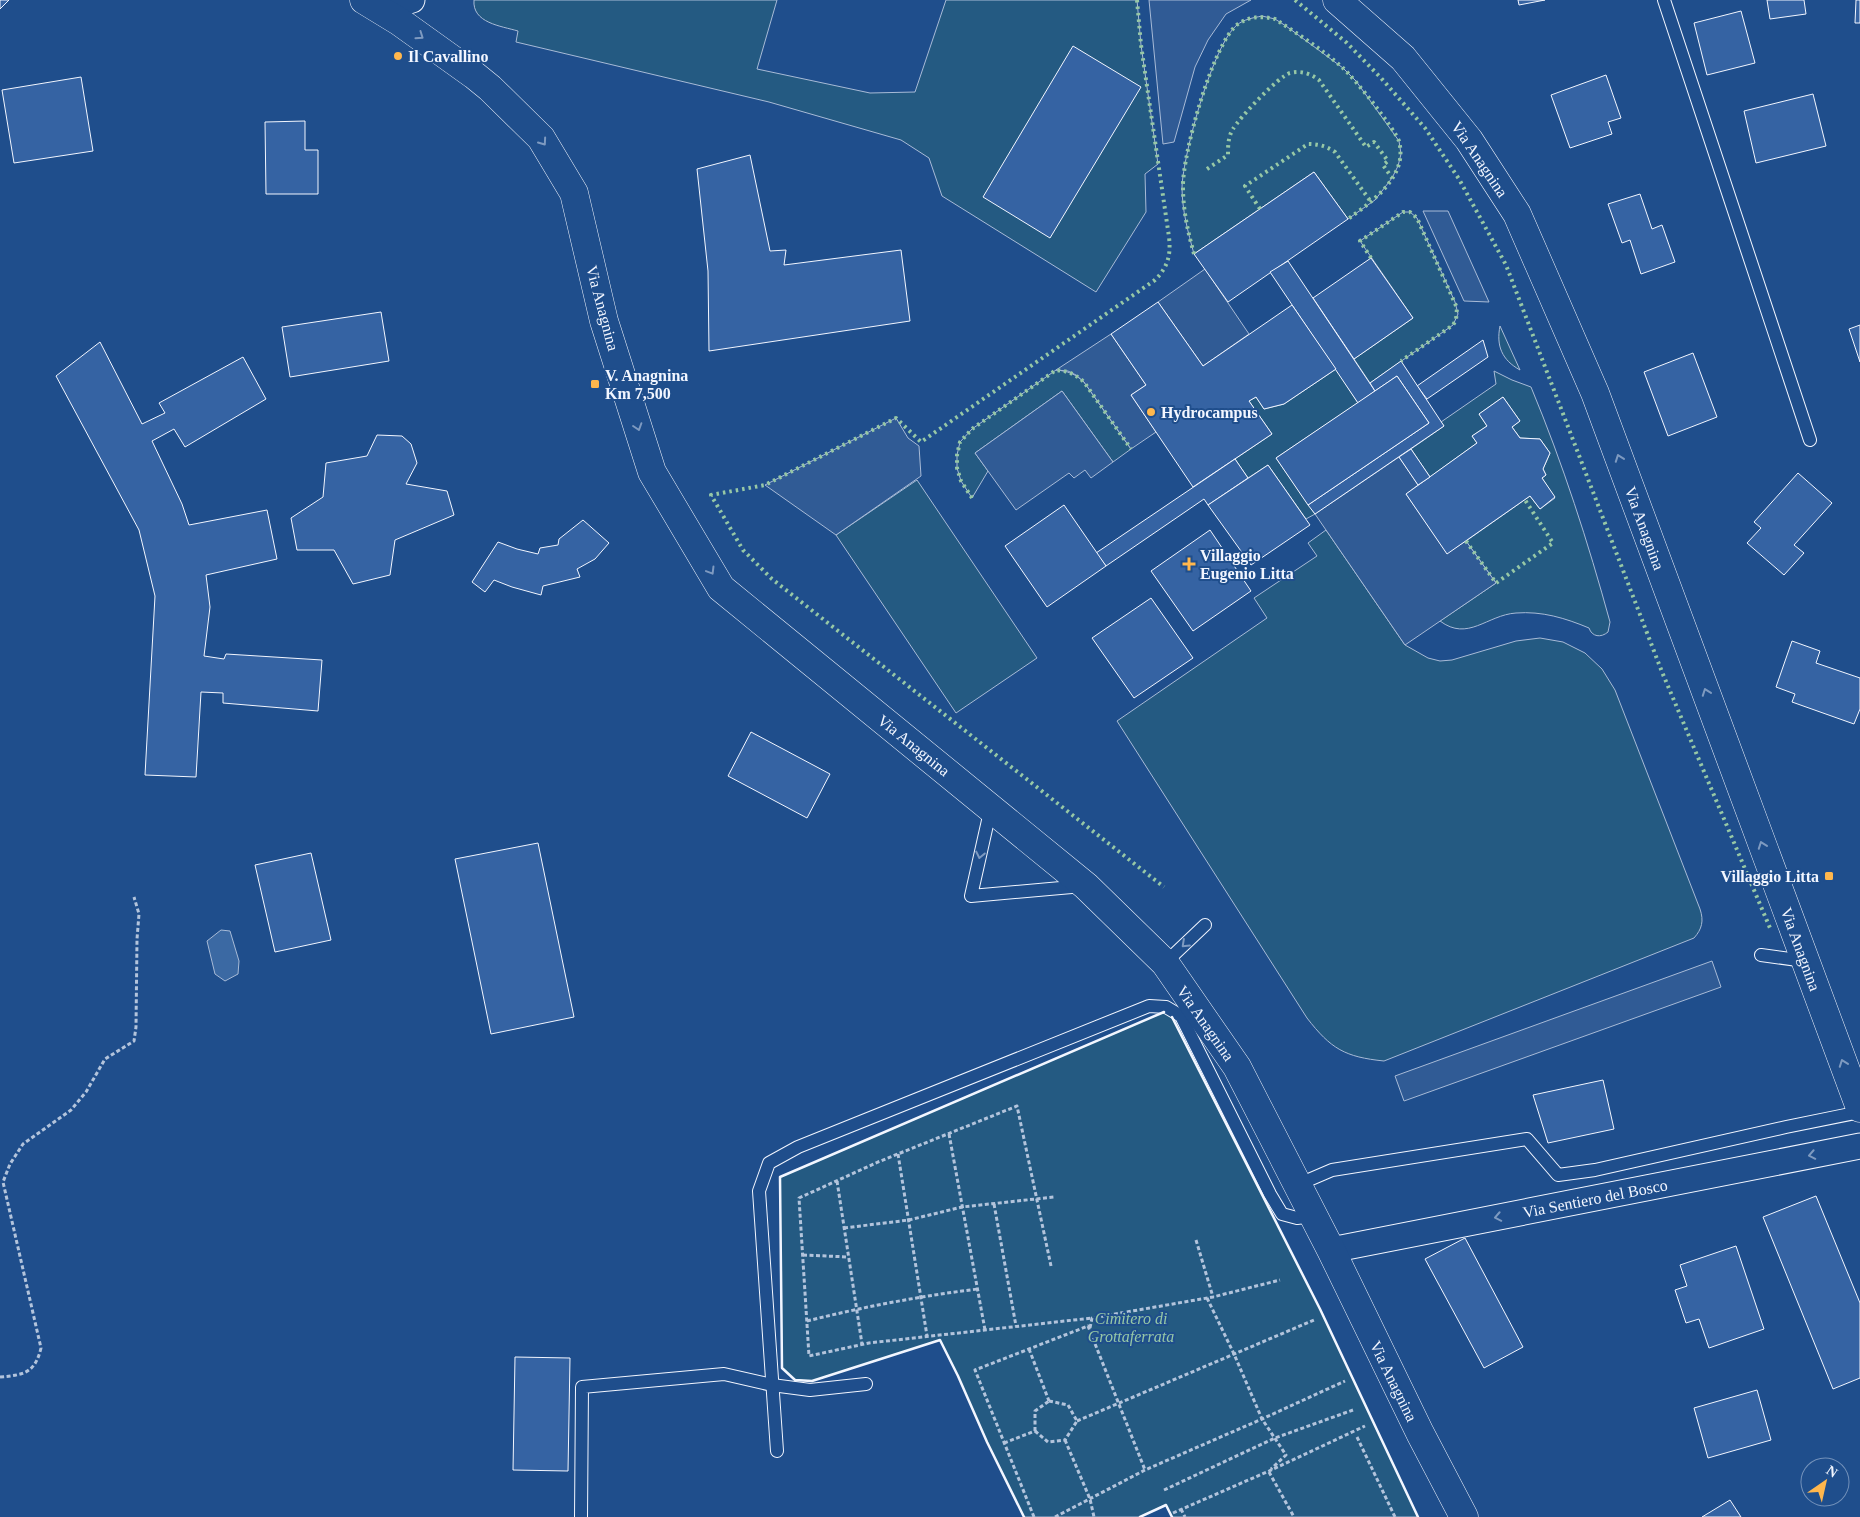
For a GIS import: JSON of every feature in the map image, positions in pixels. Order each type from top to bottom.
[{"type":"main road","name":"Via Anagnina","points":[[1338,0],[1403,58],[1469,140],[1517,214],[1594,393],[1860,1110]]},
{"type":"main road","name":"Via Anagnina","points":[[373,5],[436,48],[496,94],[541,138],[574,193],[604,321],[652,472],[721,588],[1086,886],[1165,963],[1237,1067],[1331,1250],[1420,1434],[1464,1517]]},
{"type":"street","points":[[373,5],[412,0]]},
{"type":"street","name":"Via Sentiero del Bosco","points":[[1331,1250],[1860,1146]]},
{"type":"lane","points":[[1664,0],[1810,440]]},
{"type":"lane","points":[[991,807],[971,896],[1086,886]]},
{"type":"lane","points":[[1165,963],[1205,925]]},
{"type":"lane","points":[[1760,955],[1806,962]]},
{"type":"lane","points":[[777,1451],[759,1191],[768,1163],[798,1147],[1149,1006],[1166,1007],[1181,1016],[1270,1194],[1282,1214],[1297,1218],[1313,1216]]},
{"type":"lane","points":[[1297,1185],[1332,1170],[1527,1139],[1558,1174],[1595,1170],[1860,1110]]},
{"type":"lane","points":[[581,1517],[582,1387],[724,1374],[772,1385],[810,1390],[866,1384]]},
{"type":"path","points":[[0,1377],[18,1376],[30,1370],[38,1360],[41,1348],[2,1182],[10,1164],[23,1144],[70,1110],[86,1092],[105,1059],[134,1041],[139,914],[134,897]]},
{"type":"path","points":[[1051,1266],[1017,1106],[898,1154],[799,1198],[809,1356],[862,1344],[1092,1318],[1213,1297],[1280,1280]]},
{"type":"path","points":[[948,1134],[985,1330]]},
{"type":"path","points":[[898,1154],[927,1336]]},
{"type":"path","points":[[837,1181],[862,1344]]},
{"type":"path","points":[[844,1228],[909,1220],[962,1207],[1054,1197]]},
{"type":"path","points":[[994,1204],[1016,1326]]},
{"type":"path","points":[[1196,1240],[1213,1297]]},
{"type":"path","points":[[803,1255],[848,1257]]},
{"type":"path","points":[[807,1321],[856,1308],[921,1296],[978,1289]]},
{"type":"path","points":[[1207,1298],[1262,1419],[1286,1454],[1269,1471]]},
{"type":"path","points":[[1092,1318],[1090,1329],[1145,1470]]},
{"type":"path","points":[[1065,1440],[1077,1421],[1314,1320]]},
{"type":"path","points":[[1034,1517],[975,1370],[1088,1326],[1090,1329]]},
{"type":"path","points":[[1029,1349],[1049,1400]]},
{"type":"path","points":[[1056,1517],[1145,1470],[1346,1381]]},
{"type":"path","points":[[1049,1400],[1068,1405],[1077,1421]]},
{"type":"path","points":[[1049,1400],[1035,1411],[1035,1431],[1048,1442],[1065,1440]]},
{"type":"path","points":[[1164,1490],[1275,1438],[1353,1410]]},
{"type":"path","points":[[1173,1513],[1269,1471],[1364,1426]]},
{"type":"path","points":[[1004,1443],[1035,1431]]},
{"type":"path","points":[[1357,1437],[1395,1517]]},
{"type":"path","points":[[1065,1440],[1090,1498],[1094,1517]]},
{"type":"path","points":[[1269,1471],[1294,1517]]},
{"type":"path","points":[[1181,1509],[1185,1517]]},
{"type":"green space","points":[[474,0],[777,0],[757,69],[870,93],[915,92],[946,0],[1137,0],[1141,45],[1158,164],[1145,174],[1146,212],[1096,292],[942,196],[929,158],[901,140],[769,102],[516,42],[518,31],[483,19],[475,8]]},
{"type":"green space","points":[[1262,16],[1275,19],[1286,26],[1343,68],[1356,81],[1399,141],[1401,154],[1398,166],[1392,178],[1375,200],[1348,219],[1314,172],[1194,254],[1184,213],[1182,187],[1188,151],[1201,101],[1218,54],[1228,36],[1240,23]]},
{"type":"green space","points":[[1403,212],[1410,212],[1417,218],[1455,302],[1458,314],[1453,325],[1370,383],[1354,359],[1413,318],[1360,241]]},
{"type":"green space","points":[[1500,326],[1520,370],[1509,362],[1502,352],[1499,340]]},
{"type":"green space","points":[[1336,369],[1358,403],[1276,458],[1315,514],[1306,519],[1268,465],[1248,478],[1235,459],[1272,434],[1249,401],[1256,397],[1264,409],[1284,404]]},
{"type":"green space","points":[[1056,370],[1071,373],[1084,382],[1131,449],[1113,462],[1062,391],[975,453],[988,471],[972,498],[961,481],[957,468],[960,442],[972,429]]},
{"type":"green space","points":[[1494,371],[1531,387],[1543,416],[1584,533],[1602,592],[1610,622],[1608,632],[1602,635],[1594,635],[1589,628],[1571,621],[1535,613],[1506,615],[1478,626],[1460,629],[1450,627],[1440,621],[1496,583],[1466,541],[1530,496],[1540,509],[1555,498],[1542,478],[1546,475],[1543,469],[1550,453],[1540,439],[1520,438],[1512,427],[1520,421],[1503,397],[1479,414],[1487,426],[1472,436],[1477,443],[1430,477],[1411,449],[1444,426],[1441,422],[1496,384]]},
{"type":"green space","points":[[917,480],[1037,658],[956,713],[836,535]]},
{"type":"green space","points":[[1326,530],[1405,645],[1428,658],[1440,661],[1452,660],[1516,641],[1540,638],[1563,642],[1585,653],[1602,669],[1615,690],[1700,909],[1702,925],[1694,938],[1384,1061],[1359,1057],[1340,1050],[1316,1029],[1307,1018],[1117,721],[1267,618],[1254,598],[1317,556],[1308,543]]},
{"type":"green space","name":"Cimitero di Grottaferrata","points":[[1169,1010],[1320,1309],[1418,1517],[1172,1517],[1166,1505],[1140,1517],[1024,1517],[940,1340],[812,1381],[795,1380],[782,1368],[780,1177]]},
{"type":"shaded area","points":[[1149,0],[1251,0],[1226,14],[1208,40],[1195,67],[1174,142],[1163,144]]},
{"type":"shaded area","points":[[1423,211],[1448,211],[1489,302],[1464,301]]},
{"type":"shaded area","points":[[1205,269],[1249,334],[1203,366],[1158,302]]},
{"type":"shaded area","points":[[1111,334],[1146,385],[1131,395],[1156,432],[1131,449],[1084,382],[1068,371],[1056,370]]},
{"type":"shaded area","points":[[1062,391],[1113,462],[1091,478],[1085,470],[1074,478],[1069,473],[1016,510],[975,453]]},
{"type":"shaded area","points":[[896,418],[908,438],[919,446],[921,476],[836,535],[765,485]]},
{"type":"shaded area","points":[[1399,457],[1418,485],[1406,494],[1447,553],[1466,541],[1496,583],[1405,645],[1315,514]]},
{"type":"shaded area","points":[[221,930],[230,931],[239,961],[238,974],[225,981],[215,974],[207,941]]},
{"type":"shaded area","points":[[1712,961],[1721,987],[1404,1101],[1395,1076]]},
{"type":"building","points":[[0,0],[9,0],[0,9]]},
{"type":"building","points":[[1518,0],[1545,0],[1519,5]]},
{"type":"building","points":[[1767,0],[1804,0],[1806,14],[1770,19]]},
{"type":"building","points":[[1856,0],[1860,0],[1860,23],[1855,23]]},
{"type":"building","points":[[1741,11],[1755,63],[1707,75],[1694,23]]},
{"type":"building","points":[[1073,46],[1141,87],[1050,238],[983,197]]},
{"type":"building","points":[[1606,75],[1621,118],[1608,122],[1612,134],[1570,148],[1551,95]]},
{"type":"building","points":[[81,77],[93,151],[14,163],[2,90]]},
{"type":"building","points":[[1813,94],[1826,146],[1756,163],[1744,111]]},
{"type":"building","points":[[305,121],[305,150],[318,150],[318,194],[266,194],[265,122]]},
{"type":"building","points":[[750,155],[770,251],[786,250],[784,265],[901,250],[910,321],[709,351],[708,271],[697,169]]},
{"type":"building","points":[[1314,172],[1348,219],[1228,302],[1194,254]]},
{"type":"building","points":[[1640,194],[1652,229],[1662,225],[1675,262],[1641,274],[1630,240],[1622,243],[1608,204]]},
{"type":"building","points":[[1371,258],[1413,318],[1354,359],[1313,298]]},
{"type":"building","points":[[1288,261],[1375,391],[1358,403],[1270,272]]},
{"type":"building","points":[[1158,302],[1203,366],[1292,305],[1336,369],[1284,404],[1264,409],[1256,397],[1249,401],[1272,434],[1193,487],[1131,395],[1146,385],[1111,334]]},
{"type":"building","points":[[381,312],[389,361],[290,377],[282,327]]},
{"type":"building","points":[[1860,325],[1860,362],[1849,329]]},
{"type":"building","points":[[1483,340],[1488,357],[1427,399],[1417,386]]},
{"type":"building","points":[[100,342],[142,424],[165,413],[159,403],[243,357],[266,399],[185,447],[174,429],[152,441],[182,504],[189,525],[267,510],[277,559],[206,575],[210,607],[204,656],[224,659],[226,654],[322,660],[318,711],[223,703],[223,693],[201,692],[196,777],[145,775],[155,596],[139,530],[56,376]]},
{"type":"building","points":[[1693,353],[1717,417],[1668,436],[1644,372]]},
{"type":"building","points":[[1401,361],[1444,426],[1315,514],[1308,505],[1429,423],[1397,376],[1375,391],[1370,383]]},
{"type":"building","points":[[1397,376],[1429,423],[1308,505],[1276,458]]},
{"type":"building","points":[[1503,397],[1520,421],[1512,427],[1520,438],[1540,439],[1550,453],[1543,469],[1546,475],[1542,478],[1555,497],[1540,509],[1530,496],[1447,554],[1406,494],[1477,443],[1472,436],[1487,426],[1479,414]]},
{"type":"building","points":[[377,435],[402,436],[411,444],[417,463],[406,484],[447,491],[454,515],[395,540],[390,575],[353,584],[334,550],[297,550],[291,518],[323,497],[326,463],[367,456]]},
{"type":"building","points":[[1411,449],[1430,477],[1418,485],[1399,457]]},
{"type":"building","points":[[1235,459],[1248,478],[1208,505],[1204,499],[1106,566],[1096,553]]},
{"type":"building","points":[[1268,465],[1310,525],[1251,565],[1208,505]]},
{"type":"building","points":[[1798,473],[1832,503],[1794,545],[1804,553],[1784,575],[1747,543],[1761,528],[1754,522]]},
{"type":"building","points":[[1064,505],[1106,566],[1047,607],[1005,546]]},
{"type":"building","points":[[583,520],[609,543],[595,559],[577,569],[580,577],[543,586],[541,595],[494,580],[485,592],[472,582],[498,542],[538,554],[540,548],[558,545],[559,539]]},
{"type":"building","points":[[1210,530],[1251,591],[1193,631],[1151,571]]},
{"type":"building","points":[[1151,598],[1193,658],[1134,698],[1092,638]]},
{"type":"building","points":[[1792,641],[1820,651],[1816,663],[1860,678],[1860,709],[1854,724],[1792,702],[1795,694],[1776,687]]},
{"type":"building","points":[[751,732],[830,774],[807,818],[728,776]]},
{"type":"building","points":[[538,843],[574,1017],[491,1034],[455,859]]},
{"type":"building","points":[[311,853],[331,940],[275,952],[255,865]]},
{"type":"building","points":[[1603,1080],[1614,1129],[1548,1143],[1533,1095]]},
{"type":"building","points":[[1816,1196],[1860,1303],[1860,1378],[1833,1389],[1763,1217]]},
{"type":"building","points":[[1465,1238],[1523,1347],[1484,1368],[1425,1259]]},
{"type":"building","points":[[1736,1246],[1764,1329],[1709,1348],[1699,1319],[1686,1323],[1675,1290],[1687,1286],[1680,1265]]},
{"type":"building","points":[[515,1357],[570,1358],[568,1471],[513,1470]]},
{"type":"building","points":[[1757,1390],[1771,1440],[1708,1458],[1694,1408]]},
{"type":"building","points":[[1730,1500],[1741,1517],[1702,1517]]},
{"type":"hedge","points":[[1137,0],[1141,45],[1169,237],[1168,260],[1155,280],[921,442],[896,418],[765,485],[711,495],[743,550],[772,579],[1164,887]]},
{"type":"hedge","points":[[1295,0],[1347,43],[1425,128],[1459,179],[1506,265],[1662,672],[1770,928]]},
{"type":"hedge","points":[[1194,254],[1186,221],[1183,187],[1193,127],[1209,75],[1228,35],[1238,24],[1252,18],[1275,19],[1335,61],[1365,93],[1399,141],[1400,161],[1391,181],[1378,196],[1348,219]]},
{"type":"hedge","points":[[1207,169],[1228,155],[1231,132],[1251,107],[1285,76],[1290,73],[1302,72],[1319,80],[1366,147],[1374,142],[1388,161],[1383,165],[1392,178]]},
{"type":"hedge","points":[[1260,209],[1245,186],[1308,144],[1322,146],[1335,152],[1371,202]]},
{"type":"hedge","points":[[1371,258],[1360,241],[1403,212],[1410,212],[1417,218],[1457,308],[1456,320],[1453,325],[1401,361]]},
{"type":"hedge","points":[[972,498],[961,481],[957,468],[960,442],[972,429],[1056,370],[1071,373],[1084,382],[1131,449]]},
{"type":"hedge","points":[[1466,541],[1496,583],[1553,543],[1525,500]]},
{"type":"wall","points":[[1024,1517],[940,1340],[812,1381],[795,1380],[782,1368],[780,1177],[1164,1012]]},
{"type":"wall","points":[[1172,1017],[1320,1309],[1418,1517]]},
{"type":"wall","points":[[1140,1517],[1166,1505],[1172,1517]]},
{"type":"place","name":"Il Cavallino","points":[[398,56]]},
{"type":"place","name":"V. Anagnina Km 7,500","points":[[595,384]]},
{"type":"place","name":"Hydrocampus","points":[[1151,412]]},
{"type":"place","name":"Villaggio Eugenio Litta","points":[[1189,564]]},
{"type":"place","name":"Villaggio Litta","points":[[1829,876]]}]
